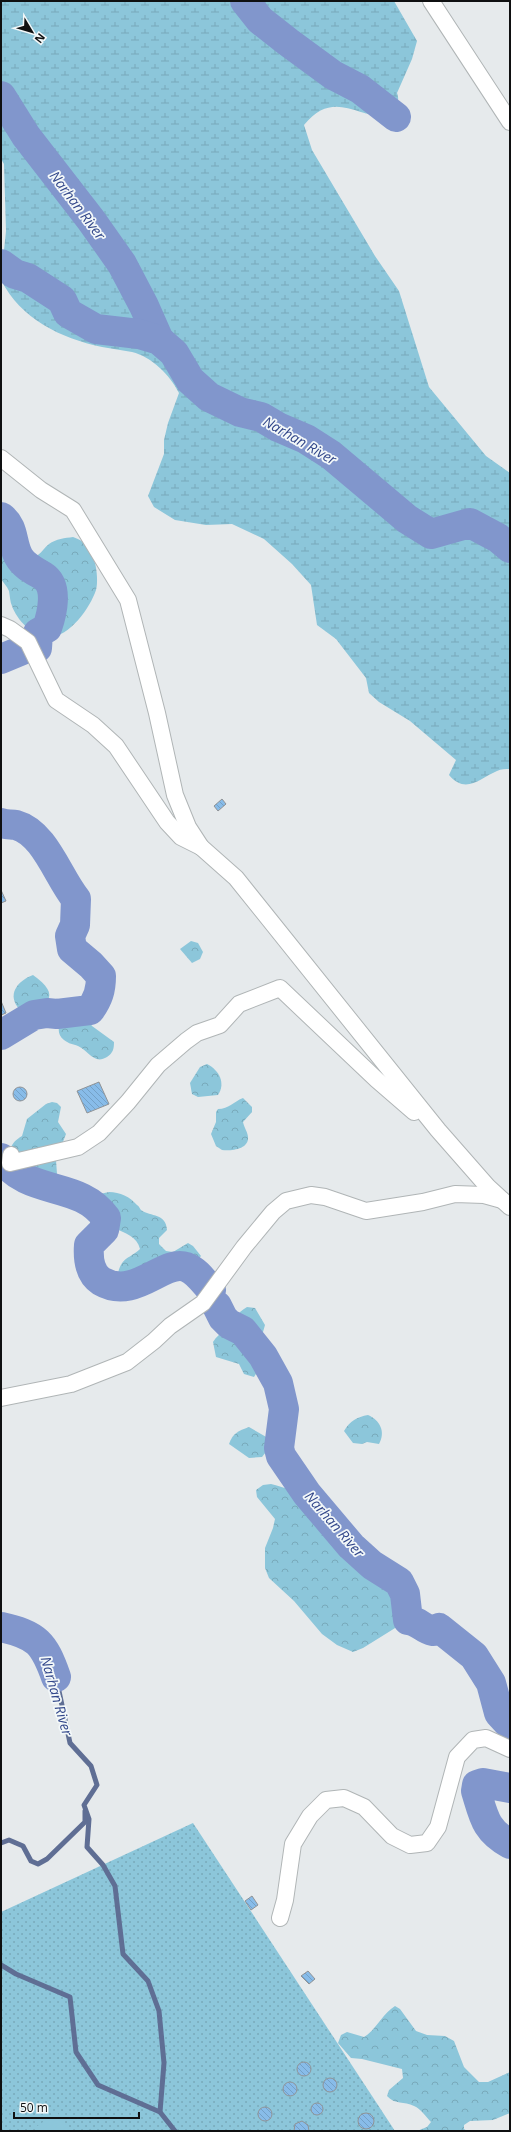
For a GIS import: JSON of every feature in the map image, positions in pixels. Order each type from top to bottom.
[{"type":"street","points":[[431,1],[503,106],[510,122]]},
{"type":"street","points":[[1,458],[41,490],[73,510],[128,600],[155,706],[175,794],[188,827],[201,847],[236,878],[438,1130],[488,1186],[507,1204]]},
{"type":"street","points":[[1,626],[10,629],[28,642],[56,700],[92,725],[116,746],[167,822],[180,837],[201,847]]},
{"type":"street","points":[[11,1155],[10,1163],[78,1147],[99,1133],[128,1102],[158,1065],[186,1041],[197,1033],[220,1025],[239,1004],[280,988],[377,1080],[438,1130]]},
{"type":"street","points":[[1,1398],[71,1384],[127,1362],[154,1341],[170,1326],[203,1303],[244,1247],[273,1212],[286,1200],[311,1195],[325,1197],[366,1211],[423,1202],[455,1194],[484,1195],[507,1204]]},
{"type":"street","points":[[280,1918],[285,1900],[293,1844],[310,1816],[326,1800],[344,1798],[364,1807],[392,1836],[410,1845],[427,1842],[438,1827],[458,1757],[473,1740],[486,1738],[510,1749]]},
{"type":"green space","points":[[1,1],[394,1],[417,41],[412,59],[397,93],[398,100],[394,109],[387,117],[375,116],[334,107],[325,109],[315,115],[304,125],[312,150],[375,256],[399,291],[429,387],[486,456],[510,473],[510,769],[499,770],[473,783],[461,784],[455,781],[449,775],[456,760],[410,721],[379,702],[369,693],[366,678],[336,639],[317,625],[311,585],[292,564],[264,539],[232,524],[206,525],[175,520],[154,507],[148,496],[164,454],[164,440],[168,423],[179,393],[171,380],[153,362],[139,354],[86,343],[43,325],[19,306],[9,294],[1,280],[6,231],[4,164],[1,159]]},
{"type":"green space","points":[[73,537],[82,541],[92,554],[97,573],[96,590],[84,613],[78,621],[64,633],[48,637],[36,634],[17,617],[11,603],[9,591],[1,578],[1,544],[12,559],[21,562],[38,555],[52,542]]},
{"type":"green space","points":[[191,941],[198,943],[203,952],[200,959],[192,963],[180,949]]},
{"type":"green space","points":[[33,975],[42,982],[47,989],[49,994],[48,999],[45,1003],[38,1006],[20,1010],[14,999],[15,989],[22,981]]},
{"type":"green space","points":[[74,1004],[78,1004],[92,1026],[114,1042],[113,1051],[107,1057],[102,1059],[95,1058],[82,1048],[69,1043],[60,1036],[59,1026],[63,1016]]},
{"type":"green space","points":[[207,1064],[218,1073],[220,1077],[220,1090],[218,1095],[198,1097],[192,1094],[190,1083],[200,1067]]},
{"type":"green space","points":[[243,1098],[252,1107],[252,1112],[243,1122],[248,1135],[247,1141],[245,1145],[238,1149],[222,1150],[216,1146],[211,1134],[216,1122],[216,1112],[218,1109],[228,1107]]},
{"type":"green space","points":[[52,1102],[57,1103],[61,1107],[58,1122],[66,1134],[56,1160],[57,1174],[52,1179],[40,1181],[33,1179],[10,1163],[10,1151],[15,1141],[22,1136],[27,1119],[46,1104]]},
{"type":"green space","points":[[109,1192],[128,1197],[141,1210],[157,1216],[164,1221],[167,1230],[159,1238],[159,1244],[166,1251],[173,1252],[188,1243],[193,1246],[201,1256],[184,1273],[165,1285],[145,1289],[134,1288],[123,1283],[118,1273],[122,1264],[140,1249],[136,1241],[130,1236],[96,1220],[90,1214],[86,1206],[95,1195]]},
{"type":"green space","points":[[247,1307],[255,1308],[265,1325],[263,1332],[248,1346],[260,1362],[261,1366],[254,1377],[244,1374],[239,1364],[216,1357],[213,1342],[237,1315]]},
{"type":"green space","points":[[368,1415],[376,1420],[381,1427],[382,1435],[379,1444],[367,1442],[362,1444],[353,1443],[344,1431],[354,1420]]},
{"type":"green space","points":[[249,1427],[268,1438],[268,1448],[262,1457],[249,1458],[229,1444],[232,1437],[236,1433]]},
{"type":"green space","points":[[271,1484],[303,1496],[313,1502],[330,1517],[346,1541],[357,1565],[363,1574],[393,1570],[412,1608],[408,1620],[363,1648],[353,1652],[337,1645],[322,1634],[294,1601],[269,1578],[265,1568],[265,1548],[275,1519],[257,1497],[256,1490],[263,1485]]},
{"type":"green space","points":[[193,1823],[395,2131],[1,2131],[1,1912]]},
{"type":"green space","points":[[395,2006],[400,2009],[416,2031],[427,2035],[445,2036],[454,2041],[464,2067],[479,2082],[488,2082],[510,2072],[510,2113],[493,2120],[470,2121],[464,2125],[464,2129],[467,2131],[417,2131],[427,2127],[431,2122],[417,2107],[393,2101],[387,2096],[389,2090],[403,2078],[402,2069],[362,2059],[351,2058],[338,2043],[341,2035],[347,2032],[364,2037],[369,2034],[386,2013]]},
{"type":"green space","points":[[57,2112],[70,2131],[38,2131],[36,2127]]},
{"type":"building","points":[[222,799],[226,804],[218,811],[214,806]]},
{"type":"building","points":[[1,890],[6,901],[1,903]]},
{"type":"building","points":[[1,1001],[6,1013],[1,1015]]},
{"type":"building","points":[[99,1082],[109,1104],[87,1113],[77,1091]]},
{"type":"building","points":[[20,1087],[25,1089],[27,1094],[25,1099],[20,1101],[15,1099],[13,1094],[15,1089]]},
{"type":"building","points":[[252,1896],[258,1905],[251,1910],[245,1901]]},
{"type":"building","points":[[308,1971],[315,1979],[309,1984],[301,1976]]},
{"type":"building","points":[[301,2062],[307,2062],[311,2066],[311,2072],[307,2076],[301,2076],[297,2072],[297,2066]]},
{"type":"building","points":[[327,2078],[333,2078],[337,2082],[337,2088],[333,2092],[327,2092],[323,2088],[323,2082]]},
{"type":"building","points":[[290,2082],[295,2084],[297,2089],[295,2094],[290,2096],[285,2094],[283,2089],[285,2084]]},
{"type":"building","points":[[319,2103],[322,2104],[322,2114],[315,2115],[312,2114],[311,2107],[312,2104]]},
{"type":"building","points":[[265,2107],[270,2109],[272,2114],[270,2119],[265,2121],[260,2119],[258,2114],[260,2109]]},
{"type":"building","points":[[366,2113],[372,2115],[374,2121],[372,2127],[366,2129],[360,2127],[358,2121],[360,2115]]},
{"type":"building","points":[[302,2121],[308,2125],[309,2131],[294,2131],[295,2124]]},
{"type":"waterway","name":"Narhan River","points":[[245,1],[260,20],[288,42],[333,75],[360,89],[396,117]]},
{"type":"waterway","name":"Narhan River","points":[[1,96],[26,136],[91,220],[122,264],[144,306],[159,340]]},
{"type":"waterway","name":"Narhan River","points":[[1,264],[15,274],[28,278],[62,300],[68,313],[96,329],[139,334],[159,340],[174,353],[190,380],[209,397],[240,412],[261,417],[278,427],[306,439],[331,455],[407,519],[431,534],[470,523],[498,538],[510,548]]},
{"type":"waterway","name":"Narhan River","points":[[1,517],[9,526],[21,560],[48,581],[53,593],[49,622],[47,628],[38,633],[37,648],[36,642]]},
{"type":"waterway","name":"Narhan River","points":[[1,659],[25,649]]},
{"type":"waterway","name":"Narhan River","points":[[1,823],[16,825],[26,830],[43,846],[76,899],[75,925],[70,936],[72,949],[91,965],[101,976],[98,994],[90,1010],[34,1015],[1,1035]]},
{"type":"waterway","name":"Narhan River","points":[[1,1158],[12,1170],[25,1178],[82,1198],[95,1206],[106,1218],[104,1230],[89,1245],[90,1265],[94,1274],[101,1281],[113,1286],[125,1286],[137,1283],[177,1266],[186,1267],[194,1271],[211,1290]]},
{"type":"waterway","name":"Narhan River","points":[[217,1306],[223,1318],[229,1324],[243,1331],[263,1356],[278,1383],[284,1409],[279,1448],[281,1456],[307,1494],[351,1546],[372,1565],[399,1582],[405,1594],[408,1620],[433,1631],[439,1628],[474,1656],[491,1683],[499,1713],[510,1725]]},
{"type":"waterway","name":"Narhan River","points":[[1,1627],[23,1633],[38,1642],[52,1665],[56,1677]]},
{"type":"waterway","name":"Narhan River","points":[[56,1677],[70,1743],[91,1766],[97,1785],[84,1805],[89,1819],[87,1847],[103,1865],[115,1886],[123,1954],[148,1981],[159,2011],[164,2063],[160,2112],[175,2131]]},
{"type":"waterway","name":"Narhan River","points":[[510,1788],[483,1783],[477,1785],[476,1791],[484,1816],[490,1828],[510,1844]]},
{"type":"waterway","name":"Narhan River","points":[[1,1843],[9,1840],[23,1846],[31,1861],[38,1864],[47,1859],[85,1822],[85,1811]]},
{"type":"waterway","name":"Narhan River","points":[[1,1965],[16,1974],[70,1997],[76,2052],[98,2085],[160,2112]]}]
